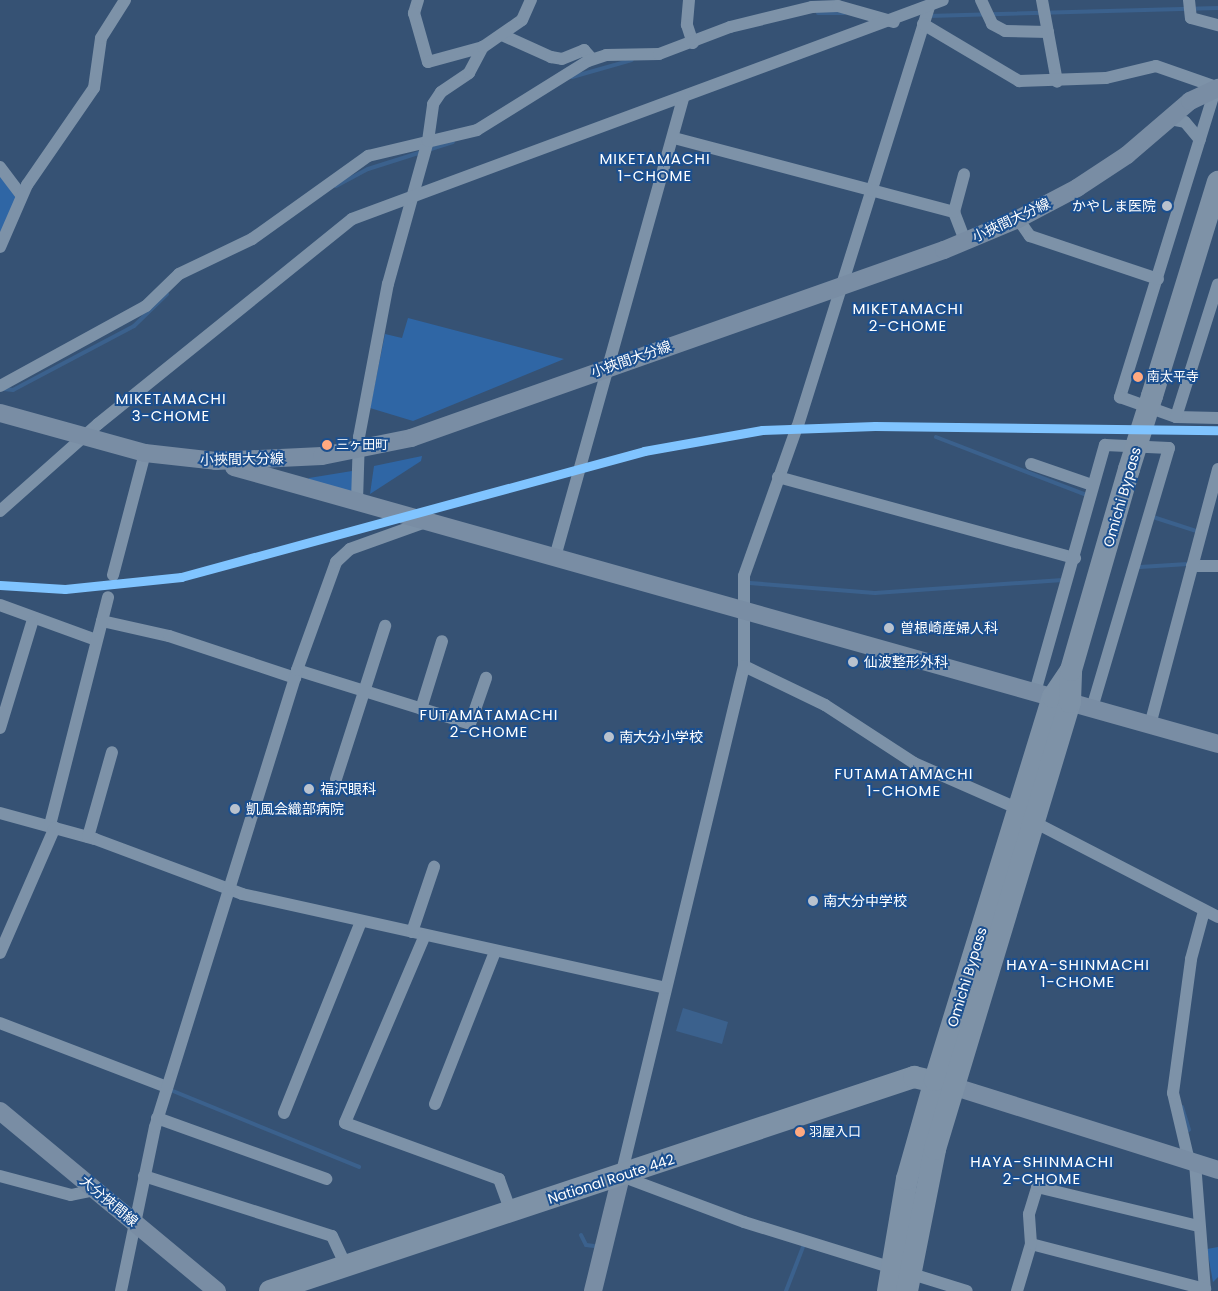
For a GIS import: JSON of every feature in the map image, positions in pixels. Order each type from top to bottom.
[{"type":"highway","name":"Omichi Bypass","points":[[888,1291],[902,1276],[907,1179],[944,1083],[1027,815],[1053,697],[1071,670],[1129,470],[1218,182]]},
{"type":"highway","name":"National Route 442","points":[[270,1291],[621,1176],[914,1077],[944,1083]]},
{"type":"main road","name":"小挾間大分線","points":[[0,413],[82,438],[145,453],[216,461],[274,460],[361,450],[438,429],[606,367],[965,241],[1018,219],[1078,188],[1170,119],[1217,88]]},
{"type":"main road","points":[[216,461],[744,612],[1218,744]]},
{"type":"main road","points":[[944,1083],[1218,1170]]},
{"type":"main road","name":"大分挾間線","points":[[0,1111],[217,1291]]},
{"type":"main road","points":[[594,1291],[621,1176]]},
{"type":"street","points":[[0,247],[22,196],[94,88],[102,35],[125,0]]},
{"type":"street","points":[[418,0],[414,12],[428,62],[483,47],[522,20],[531,0]]},
{"type":"street","points":[[689,0],[687,25],[693,43]]},
{"type":"street","points":[[0,511],[82,438],[352,219],[894,22],[944,0]]},
{"type":"street","points":[[981,0],[992,24],[1005,31],[1048,32]]},
{"type":"street","points":[[1042,0],[1057,82]]},
{"type":"street","points":[[1189,0],[1191,18],[1218,25]]},
{"type":"street","points":[[0,386],[146,306],[179,274],[252,239],[368,156],[491,124],[592,59],[606,55],[659,54],[693,43],[730,27],[812,7],[839,3],[894,22]]},
{"type":"street","points":[[929,7],[778,477],[744,576],[744,666],[621,1176],[744,1222],[902,1276],[967,1291]]},
{"type":"street","points":[[923,24],[1010,78],[1057,82],[1106,78],[1156,66],[1217,88],[1120,397],[1176,417],[1218,418]]},
{"type":"street","points":[[502,35],[551,58],[562,59],[584,50],[592,59]]},
{"type":"street","points":[[357,501],[361,450],[360,437],[388,284],[428,141],[433,104],[441,92],[469,73],[483,47]]},
{"type":"street","points":[[555,557],[606,367],[674,138],[683,98]]},
{"type":"street","points":[[1170,119],[1185,122],[1200,140]]},
{"type":"street","points":[[674,138],[954,212]]},
{"type":"street","points":[[0,167],[22,196]]},
{"type":"street","points":[[964,174],[954,212],[965,241]]},
{"type":"street","points":[[1018,219],[1030,236],[1158,279]]},
{"type":"street","points":[[1176,417],[1216,300],[1218,284]]},
{"type":"street","points":[[1053,697],[1075,558],[1092,485],[1105,445],[1169,448],[1092,708]]},
{"type":"street","points":[[114,575],[145,453]]},
{"type":"street","points":[[1031,464],[1092,485]]},
{"type":"street","points":[[1150,725],[1218,469]]},
{"type":"street","points":[[778,477],[1075,558]]},
{"type":"street","points":[[121,1291],[157,1118],[296,674],[343,552],[428,521]]},
{"type":"street","points":[[1192,566],[1218,566]]},
{"type":"street","points":[[0,953],[52,826],[108,597]]},
{"type":"street","points":[[0,605],[96,640]]},
{"type":"street","points":[[102,621],[169,636],[296,674],[366,691],[470,724],[486,678]]},
{"type":"street","points":[[0,728],[32,623]]},
{"type":"street","points":[[336,779],[366,691],[385,626]]},
{"type":"street","points":[[421,709],[442,641]]},
{"type":"street","points":[[744,666],[825,705],[914,763],[1027,815],[1218,917]]},
{"type":"street","points":[[88,837],[112,752]]},
{"type":"street","points":[[0,813],[88,837],[228,890],[495,952],[666,988]]},
{"type":"street","points":[[412,932],[434,867]]},
{"type":"street","points":[[1031,1244],[1205,1290],[1192,1162],[1173,1093],[1191,959],[1204,911]]},
{"type":"street","points":[[284,1114],[361,921]]},
{"type":"street","points":[[425,935],[345,1123],[500,1179],[511,1212]]},
{"type":"street","points":[[435,1104],[495,952]]},
{"type":"street","points":[[0,1022],[167,1087]]},
{"type":"street","points":[[157,1118],[326,1179]]},
{"type":"street","points":[[0,1176],[71,1196],[95,1190]]},
{"type":"street","points":[[144,1176],[332,1236],[346,1266]]},
{"type":"street","points":[[1017,1291],[1031,1244],[1029,1214],[1037,1187],[1198,1226]]},
{"type":"shaded area","points":[[0,175],[16,198],[0,237]]},
{"type":"shaded area","points":[[408,318],[564,359],[413,421],[370,408],[385,334],[402,338]]},
{"type":"shaded area","points":[[422,456],[421,461],[370,494],[374,466]]},
{"type":"shaded area","points":[[352,471],[352,492],[308,480],[309,478]]},
{"type":"shaded area","points":[[683,1008],[728,1022],[722,1044],[676,1031]]},
{"type":"shaded area","points":[[1218,1247],[1218,1277],[1213,1282],[1207,1249]]},
{"type":"waterway","points":[[928,16],[1218,8]]},
{"type":"waterway","points":[[818,13],[844,13]]},
{"type":"waterway","points":[[572,77],[632,60]]},
{"type":"waterway","points":[[336,186],[368,169],[453,142]]},
{"type":"waterway","points":[[4,389],[13,390],[134,326],[167,294]]},
{"type":"waterway","points":[[936,437],[1084,494]]},
{"type":"waterway","points":[[1153,517],[1196,531]]},
{"type":"waterway","points":[[1140,567],[1188,564]]},
{"type":"waterway","points":[[750,583],[875,593],[1063,580]]},
{"type":"waterway","points":[[173,1091],[359,1167]]},
{"type":"waterway","points":[[1182,1107],[1189,1130]]},
{"type":"waterway","points":[[581,1235],[586,1245],[594,1246]]},
{"type":"waterway","points":[[786,1291],[803,1247]]},
{"type":"transit line","points":[[0,585],[65,589],[181,577],[644,451],[762,430],[875,426],[1218,430]]},
{"type":"place","name":"かやしま医院","points":[[1167,206]]},
{"type":"place","name":"南太平寺","points":[[1138,377]]},
{"type":"place","name":"三ヶ田町","points":[[327,445]]},
{"type":"place","name":"曽根崎産婦人科","points":[[889,628]]},
{"type":"place","name":"仙波整形外科","points":[[853,662]]},
{"type":"place","name":"南大分小学校","points":[[609,737]]},
{"type":"place","name":"福沢眼科","points":[[309,789]]},
{"type":"place","name":"凱風会織部病院","points":[[235,809]]},
{"type":"place","name":"南大分中学校","points":[[813,901]]},
{"type":"place","name":"羽屋入口","points":[[800,1132]]},
{"type":"district","name":"MIKETAMACHI 1-CHOME","points":[[655,166]]},
{"type":"district","name":"MIKETAMACHI 2-CHOME","points":[[908,316]]},
{"type":"district","name":"MIKETAMACHI 3-CHOME","points":[[171,406]]},
{"type":"district","name":"FUTAMATAMACHI 2-CHOME","points":[[489,722]]},
{"type":"district","name":"FUTAMATAMACHI 1-CHOME","points":[[904,782]]},
{"type":"district","name":"HAYA-SHINMACHI 1-CHOME","points":[[1078,972]]},
{"type":"district","name":"HAYA-SHINMACHI 2-CHOME","points":[[1042,1170]]}]
